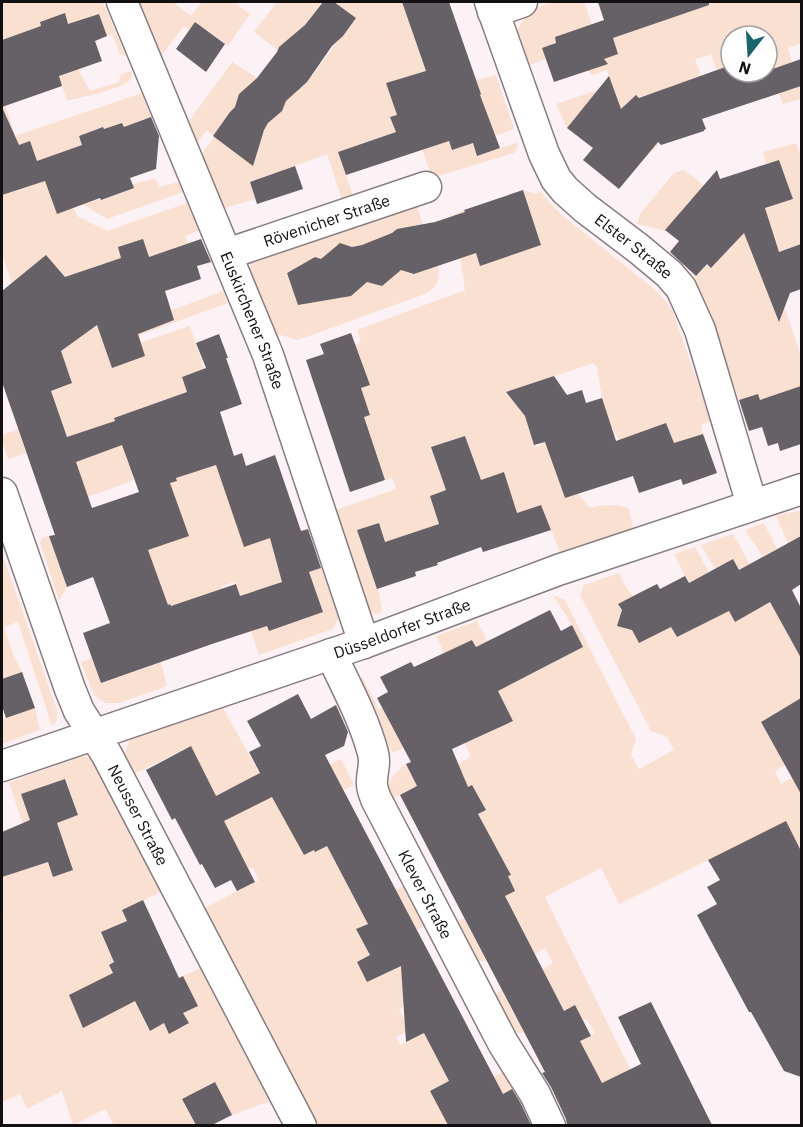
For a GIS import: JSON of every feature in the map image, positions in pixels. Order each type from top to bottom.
[{"type":"street","name":"Euskirchener Straße","points":[[122,2],[268,355],[364,644]]},
{"type":"street","points":[[492,7],[522,2]]},
{"type":"street","name":"Elster Straße","points":[[492,7],[544,154],[556,179],[578,202],[669,274],[681,288],[700,330],[752,505]]},
{"type":"street","name":"Rövenicher Straße","points":[[227,254],[426,187]]},
{"type":"street","name":"Düsseldorfer Straße","points":[[2,766],[364,644],[558,570],[801,489]]},
{"type":"street","name":"Neusser Straße","points":[[2,493],[79,711],[95,734],[301,1125]]},
{"type":"street","name":"Klever Straße","points":[[331,654],[358,711],[371,746],[375,766],[372,782],[376,798],[503,1043],[535,1094],[550,1125]]},
{"type":"shaded area","points":[[2,2],[103,2],[126,56],[120,54],[112,34],[107,36],[99,14],[87,18],[71,32],[64,14],[40,22],[41,26],[2,41]]},
{"type":"shaded area","points":[[137,2],[173,2],[191,16],[202,2],[234,2],[250,14],[228,46],[207,30],[201,38],[184,26],[161,56]]},
{"type":"shaded area","points":[[277,2],[322,2],[283,54],[254,32]]},
{"type":"shaded area","points":[[334,2],[402,2],[403,4],[423,2],[426,9],[407,16],[452,150],[473,143],[477,156],[519,142],[514,153],[438,176],[430,172],[398,79],[386,83],[397,115],[391,117],[396,132],[338,152],[354,199],[343,203],[327,154],[250,181],[255,199],[222,209],[200,157],[214,137],[243,158],[307,72],[312,76],[355,18]]},
{"type":"shaded area","points":[[553,2],[584,2],[604,59],[618,54],[613,38],[652,25],[644,2],[658,2],[662,12],[706,6],[704,2],[801,2],[801,43],[788,48],[792,62],[784,65],[797,80],[801,99],[783,104],[775,84],[779,84],[779,24],[719,24],[719,69],[717,70],[711,54],[695,59],[705,88],[680,97],[677,84],[658,92],[647,116],[658,145],[644,159],[567,128],[556,104],[612,85],[607,70],[593,75],[588,71],[568,33],[555,37],[556,43],[546,59],[527,66],[516,33],[530,12]]},
{"type":"shaded area","points":[[232,62],[257,78],[214,136],[206,130],[195,146],[187,124]]},
{"type":"shaded area","points":[[78,69],[90,91],[119,82],[121,74],[132,71],[132,75],[130,80],[120,86],[67,101],[59,76]]},
{"type":"shaded area","points":[[496,75],[514,129],[496,136],[491,123],[488,123],[478,95],[481,94],[476,80]]},
{"type":"shaded area","points":[[142,93],[151,117],[136,122],[137,127],[126,131],[122,123],[79,136],[88,164],[74,208],[77,216],[107,231],[187,203],[199,231],[185,236],[188,244],[149,257],[118,247],[128,276],[109,283],[102,264],[78,273],[96,326],[113,320],[124,348],[190,326],[204,369],[182,377],[187,392],[114,418],[134,480],[88,497],[76,462],[96,454],[67,437],[51,391],[72,382],[68,371],[50,377],[2,255],[2,95],[15,136]]},
{"type":"shaded area","points":[[796,143],[802,158],[801,244],[767,256],[801,356],[801,396],[800,392],[762,406],[758,394],[739,400],[705,302],[693,280],[707,264],[712,268],[732,246],[637,224],[640,214],[674,173],[683,170],[706,189],[755,212],[793,199],[779,160],[766,164],[763,152]]},
{"type":"shaded area","points":[[155,179],[160,187],[178,182],[183,192],[107,219],[83,204],[102,200],[133,188],[132,184]]},
{"type":"shaded area","points":[[523,190],[537,194],[540,191],[563,216],[665,300],[673,312],[711,421],[701,425],[703,434],[674,443],[666,423],[626,454],[612,427],[595,434],[554,468],[565,498],[578,494],[590,508],[610,505],[629,509],[633,528],[560,552],[541,505],[528,509],[513,519],[505,497],[511,494],[504,472],[481,480],[465,436],[431,447],[446,490],[430,496],[441,530],[425,529],[385,542],[379,523],[357,530],[379,593],[382,612],[377,614],[371,612],[336,510],[396,489],[392,478],[385,480],[363,417],[370,415],[361,388],[369,385],[355,345],[361,342],[357,330],[465,290],[460,258],[446,218],[464,210],[468,220],[465,222],[480,266],[541,245]],"holes":[[[594,363],[597,368],[602,398],[610,423],[536,447],[525,416],[506,392]]]},
{"type":"shaded area","points":[[415,201],[424,226],[286,272],[299,305],[436,258],[439,274],[437,283],[430,291],[298,340],[273,333],[248,270],[260,254]]},
{"type":"shaded area","points":[[223,291],[228,303],[128,339],[159,315]]},
{"type":"shaded area","points":[[18,429],[26,453],[8,459],[2,435]]},
{"type":"shaded area","points":[[215,452],[269,532],[283,581],[255,591],[269,630],[323,612],[309,572],[322,568],[340,615],[333,629],[259,655],[235,582],[221,586],[222,590],[171,607],[170,604],[156,609],[160,658],[167,686],[119,703],[105,703],[94,695],[81,662],[92,658],[101,683],[149,667],[115,567],[149,549],[188,536],[170,483],[177,481],[176,478]]},
{"type":"shaded area","points":[[801,510],[801,536],[788,543],[776,516]]},
{"type":"shaded area","points":[[764,523],[777,549],[763,557],[745,530]]},
{"type":"shaded area","points":[[733,534],[792,641],[801,636],[801,721],[795,710],[783,717],[779,711],[761,722],[785,765],[775,771],[781,784],[801,773],[801,851],[785,822],[619,904],[601,868],[545,897],[658,1125],[625,1125],[618,1113],[629,1107],[613,1078],[602,1083],[580,1040],[595,1034],[587,1019],[583,1020],[575,1005],[564,1011],[543,969],[553,963],[545,948],[535,954],[505,896],[515,891],[500,862],[503,860],[491,839],[478,846],[467,825],[478,819],[470,805],[480,799],[472,786],[462,790],[451,769],[471,756],[454,721],[393,753],[363,697],[361,675],[379,709],[382,708],[394,730],[438,708],[444,693],[469,742],[513,721],[473,640],[444,653],[436,636],[477,621],[509,685],[583,647],[553,595],[565,600],[636,739],[631,755],[639,769],[674,750],[667,737],[651,731],[580,595],[584,585],[619,573],[633,597],[618,604],[624,614],[620,615],[619,621],[622,627],[627,629],[631,627],[639,643],[671,627],[677,637],[697,627],[686,605],[697,599],[709,621],[729,611],[735,622],[760,608],[733,559],[715,569],[701,545]]},
{"type":"shaded area","points":[[49,536],[67,587],[59,600],[40,543],[42,538]]},
{"type":"shaded area","points":[[695,547],[709,572],[689,583],[674,554]]},
{"type":"shaded area","points":[[2,553],[57,710],[57,720],[52,726],[18,622],[4,627],[14,657],[23,674],[2,679]]},
{"type":"shaded area","points":[[35,708],[40,730],[2,744],[2,719]]},
{"type":"shaded area","points":[[223,708],[266,785],[309,775],[341,759],[354,785],[344,790],[338,780],[298,844],[304,855],[348,835],[337,865],[360,908],[407,884],[425,920],[423,927],[417,930],[402,901],[358,928],[358,932],[376,951],[388,973],[409,961],[403,988],[410,1003],[399,1009],[410,1030],[396,1037],[400,1045],[460,1015],[450,1081],[430,1091],[436,1102],[458,1095],[505,1071],[513,1088],[446,1125],[316,1125],[205,908],[259,880],[253,868],[249,869],[222,822],[241,812],[229,789],[216,796],[191,746],[134,774],[124,755],[130,740]]},
{"type":"shaded area","points":[[84,756],[94,758],[163,891],[122,910],[127,921],[101,932],[114,962],[109,965],[115,978],[135,1001],[149,1031],[164,1023],[170,1034],[188,1024],[183,1013],[197,1006],[183,976],[203,967],[273,1100],[232,1115],[214,1082],[182,1099],[196,1126],[114,1125],[105,1109],[73,1125],[62,1091],[27,1109],[20,1094],[2,1102],[2,916],[4,915],[2,877],[5,876],[2,864],[2,827],[8,839],[31,848],[37,866],[48,862],[53,877],[73,869],[57,823],[78,815],[66,779],[21,794],[34,831],[26,834],[9,782]]},
{"type":"shaded area","points":[[406,764],[417,786],[390,800],[389,790],[393,776]]},
{"type":"shaded area","points":[[464,918],[486,961],[474,961],[454,923]]},
{"type":"shaded area","points":[[501,989],[524,1033],[512,1033],[493,998]]},
{"type":"building","points":[[323,2],[334,2],[356,18],[343,36],[332,46],[307,82],[286,101],[282,111],[268,123],[253,166],[213,136],[235,107],[239,94],[257,78],[279,47],[305,25]]},
{"type":"building","points":[[402,2],[449,2],[500,148],[477,156],[473,143],[452,150],[449,141],[346,175],[338,152],[396,132],[390,117],[397,115],[386,83],[426,71]]},
{"type":"building","points":[[598,2],[709,2],[709,5],[613,38],[618,54],[604,59],[608,64],[554,82],[542,48],[556,43],[555,37],[604,20]]},
{"type":"building","points":[[65,13],[68,24],[99,14],[107,36],[95,41],[102,61],[59,76],[62,86],[2,107],[2,40],[41,26],[40,22]]},
{"type":"building","points":[[195,22],[225,44],[206,72],[176,49]]},
{"type":"building","points":[[801,59],[801,86],[702,119],[706,129],[704,131],[661,145],[658,142],[619,189],[583,160],[593,148],[567,128],[609,76],[621,109],[636,95],[639,98],[719,69],[719,84],[779,84],[779,67]]},
{"type":"building","points":[[2,107],[19,145],[30,141],[37,161],[82,145],[79,136],[122,123],[124,127],[151,117],[159,136],[156,169],[130,178],[134,188],[57,214],[45,181],[2,195]]},
{"type":"building","points":[[779,160],[793,199],[765,208],[779,252],[801,244],[801,289],[790,293],[779,322],[744,233],[711,268],[707,264],[696,276],[670,252],[679,241],[665,230],[717,170],[720,179]]},
{"type":"building","points":[[295,166],[303,189],[257,204],[250,182]]},
{"type":"building","points":[[523,190],[541,245],[480,266],[476,253],[414,274],[401,270],[382,286],[367,282],[351,296],[298,305],[287,273],[315,257],[321,259],[340,243],[352,247],[362,245],[397,229],[435,222]]},
{"type":"building","points":[[143,239],[149,257],[201,239],[211,262],[197,266],[201,279],[165,291],[174,320],[138,334],[145,356],[112,368],[97,325],[61,351],[72,383],[51,391],[67,437],[115,421],[114,418],[187,392],[182,377],[206,368],[196,343],[219,334],[242,404],[220,412],[234,456],[242,453],[246,466],[275,455],[301,531],[308,529],[321,568],[309,572],[323,612],[269,631],[267,626],[101,683],[83,633],[110,623],[93,577],[67,587],[49,536],[55,535],[2,382],[2,291],[46,255],[65,277],[121,258],[118,247]],"holes":[[[122,445],[139,492],[92,508],[76,462]],[[216,465],[244,547],[270,538],[282,582],[240,596],[236,584],[171,606],[168,605],[148,550],[189,536],[170,483],[177,481],[176,478]]]},
{"type":"building","points":[[351,333],[370,385],[361,388],[370,415],[364,417],[385,480],[350,492],[306,360],[324,354],[320,344]]},
{"type":"building","points":[[554,376],[567,395],[582,390],[586,403],[602,398],[616,441],[666,423],[674,443],[703,434],[717,473],[683,485],[681,479],[639,493],[633,476],[565,498],[545,442],[534,445],[525,416],[506,392]]},
{"type":"building","points":[[801,386],[801,444],[780,451],[778,443],[768,446],[762,427],[749,431],[739,400],[758,394],[760,400]]},
{"type":"building","points":[[465,436],[481,480],[504,472],[517,513],[541,505],[551,530],[483,552],[481,547],[415,572],[416,576],[377,589],[357,530],[379,523],[385,542],[439,524],[430,496],[446,490],[431,447]]},
{"type":"building","points":[[801,536],[801,584],[792,590],[801,608],[801,658],[770,602],[735,622],[729,611],[677,637],[671,627],[639,643],[632,630],[617,626],[622,610],[618,604],[657,584],[660,589],[685,576],[689,583],[733,559],[739,570]]},
{"type":"building","points":[[550,610],[561,631],[572,625],[583,647],[498,691],[513,721],[452,749],[468,787],[472,785],[486,810],[478,814],[511,875],[508,876],[515,891],[505,896],[564,1011],[575,1005],[591,1036],[580,1041],[602,1083],[641,1064],[618,1017],[651,1002],[712,1125],[567,1125],[551,1087],[542,1073],[545,1072],[400,795],[417,786],[406,764],[411,762],[377,698],[388,692],[380,677],[411,662],[414,667],[472,640],[476,647]]},
{"type":"building","points":[[22,672],[35,708],[6,718],[2,706],[2,679]]},
{"type":"building","points":[[298,694],[311,719],[336,705],[348,732],[344,746],[325,755],[503,1094],[512,1089],[531,1125],[448,1125],[430,1091],[449,1081],[424,1033],[406,1042],[401,966],[367,982],[357,962],[370,955],[356,929],[368,924],[327,846],[304,855],[272,797],[224,821],[255,882],[237,891],[231,880],[215,888],[175,818],[172,820],[146,770],[191,746],[216,796],[260,773],[249,752],[261,746],[247,721]]},
{"type":"building","points":[[801,698],[801,794],[761,722]]},
{"type":"building","points":[[65,779],[78,815],[57,823],[73,870],[53,877],[48,862],[2,877],[2,832],[30,820],[21,794]]},
{"type":"building","points":[[786,821],[801,851],[801,1077],[784,1071],[749,1012],[697,915],[717,904],[707,887],[720,880],[708,860]]},
{"type":"building","points":[[143,900],[179,978],[183,976],[198,1006],[183,1013],[189,1023],[169,1034],[164,1023],[150,1031],[135,1001],[83,1028],[69,995],[113,973],[109,965],[114,962],[101,932],[127,921],[122,910]]},
{"type":"building","points":[[215,1082],[232,1115],[212,1125],[196,1125],[182,1099]]}]
